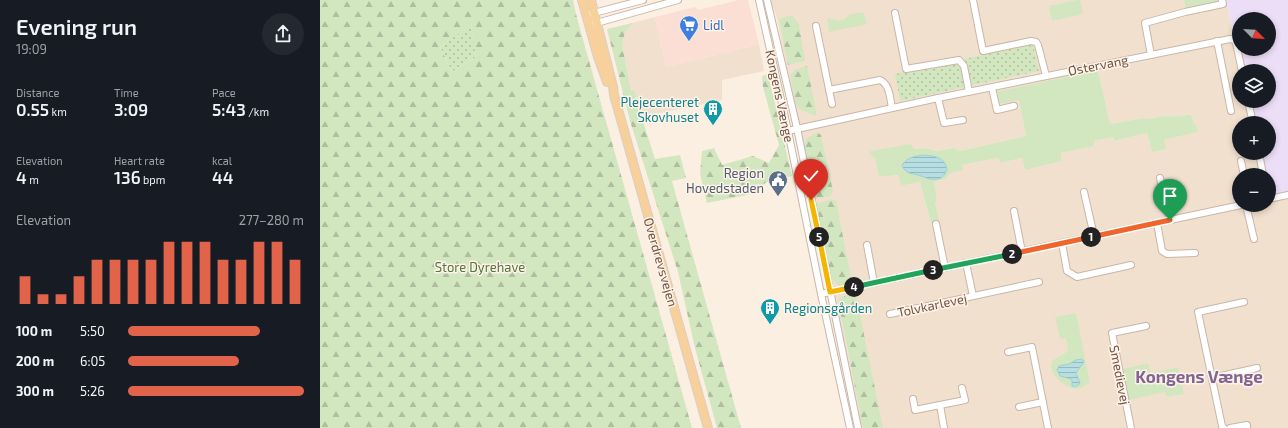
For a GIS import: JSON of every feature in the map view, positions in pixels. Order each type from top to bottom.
[{"type":"main road","name":"Overdrevsvejen","points":[[582,0],[590,14],[598,57],[609,88],[614,95],[708,428]]},
{"type":"main road","name":"Overdrevsvejen","points":[[590,14],[591,0]]},
{"type":"street","points":[[590,14],[643,0]]},
{"type":"street","points":[[593,24],[678,0]]},
{"type":"street","name":"Kongens Vænge","points":[[759,0],[788,130],[850,428]]},
{"type":"street","name":"Kongens Vænge","points":[[766,0],[797,128],[858,428]]},
{"type":"street","points":[[973,0],[983,51],[1031,41],[1036,42],[1046,76]]},
{"type":"street","points":[[1151,55],[1144,23],[1223,4],[1222,0]]},
{"type":"street","points":[[895,13],[906,69],[960,60],[964,66],[969,92]]},
{"type":"street","points":[[816,26],[832,104]]},
{"type":"street","name":"Østervang","points":[[788,130],[1230,39],[1234,40],[1236,43],[1240,64]]},
{"type":"street","points":[[1217,41],[1231,111]]},
{"type":"street","points":[[829,90],[880,80],[887,85],[892,108]]},
{"type":"street","points":[[992,88],[997,110],[1014,106]]},
{"type":"street","points":[[938,98],[944,123],[963,120]]},
{"type":"street","points":[[1241,161],[1242,168]]},
{"type":"street","points":[[1160,178],[1170,220]]},
{"type":"street","points":[[1084,192],[1094,236]]},
{"type":"street","points":[[1276,198],[1288,195]]},
{"type":"street","points":[[821,294],[1232,207]]},
{"type":"street","points":[[1014,211],[1022,252]]},
{"type":"street","points":[[1248,212],[1254,239]]},
{"type":"street","points":[[1157,223],[1162,251],[1167,254],[1195,252]]},
{"type":"street","points":[[936,224],[945,268]]},
{"type":"street","points":[[1062,243],[1067,271],[1077,277],[1131,265]]},
{"type":"street","points":[[867,245],[874,283]]},
{"type":"street","name":"Tolvkarlevej","points":[[966,263],[973,296]]},
{"type":"street","name":"Tolvkarlevej","points":[[890,314],[1039,282]]},
{"type":"street","points":[[1224,428],[1222,426],[1198,312],[1244,302]]},
{"type":"street","name":"Smedievej","points":[[1131,428],[1112,333],[1146,326]]},
{"type":"street","points":[[1008,352],[1032,347],[1048,428]]},
{"type":"street","points":[[1212,378],[1257,368]]},
{"type":"street","points":[[913,399],[915,410],[965,400],[962,388]]},
{"type":"street","points":[[1019,407],[1043,402]]},
{"type":"street","points":[[940,405],[944,428]]},
{"type":"street","points":[[1230,428],[1247,425],[1247,428]]},
{"type":"shaded area","points":[[739,0],[748,0],[759,44],[666,67],[655,17],[695,7],[698,10]]},
{"type":"shaded area","points":[[770,0],[1226,0],[1232,28],[1232,56],[1238,56],[1240,64],[1232,64],[1232,108],[1249,108],[1250,116],[1232,116],[1232,160],[1261,160],[1262,168],[1232,168],[1232,212],[1276,212],[1276,201],[1288,198],[1288,428],[860,428],[776,15]],"holes":[[[1098,70],[1110,124],[1144,118],[1148,120],[1167,116],[1170,118],[1191,114],[1194,124],[1196,123],[1198,132],[1164,140],[1152,152],[1147,133],[1114,141],[1113,137],[1094,141],[1094,146],[1060,153],[1025,170],[1022,158],[1000,163],[998,158],[961,165],[962,170],[951,173],[945,179],[934,182],[937,201],[935,204],[940,222],[931,224],[920,182],[901,186],[898,175],[879,177],[875,158],[914,149],[926,148],[937,151],[954,148],[960,151],[1026,136],[1019,100]],[[1066,338],[1075,389],[1059,357],[1068,351]],[[1123,369],[1151,373],[1183,394],[1167,397],[1166,392]]]},
{"type":"shaded area","points":[[1226,0],[1288,0],[1288,198],[1276,201],[1276,168],[1262,168],[1261,160],[1276,160],[1276,116],[1250,116],[1249,108],[1276,108],[1276,64],[1240,64],[1238,56],[1276,56],[1276,12],[1232,12],[1232,28]]},
{"type":"shaded area","points":[[655,17],[666,67],[759,44],[764,71],[722,80],[722,100],[641,117],[635,92],[631,91],[622,44],[625,33],[632,23]]},
{"type":"green space","name":"Store Dyrehave","points":[[320,0],[573,0],[692,428],[320,428]],"holes":[[[471,25],[476,57],[452,72],[440,47]]]},
{"type":"green space","points":[[1080,0],[1083,14],[1052,21],[1049,6]]},
{"type":"green space","points":[[1184,0],[1221,0],[1221,1],[1186,9]]},
{"type":"green space","points":[[863,12],[867,24],[829,32],[827,18],[843,20],[850,14]]},
{"type":"green space","points":[[792,15],[799,24],[805,61],[788,65],[779,19]]},
{"type":"green space","points":[[632,23],[625,33],[622,44],[631,91],[635,91],[655,159],[680,155],[686,178],[672,181],[741,428],[717,428],[695,348],[678,272],[630,121],[607,29]]},
{"type":"green space","points":[[471,24],[476,57],[452,72],[440,47]]},
{"type":"green space","points":[[1033,44],[1039,71],[900,101],[895,74]]},
{"type":"green space","points":[[807,66],[816,116],[801,110],[796,105],[790,75],[796,69]]},
{"type":"green space","points":[[1098,70],[1110,124],[1144,118],[1150,119],[1163,116],[1191,114],[1194,124],[1196,123],[1198,132],[1164,140],[1166,149],[1152,152],[1147,133],[1114,141],[1113,137],[1094,141],[1094,146],[1061,153],[1061,161],[1025,170],[1022,158],[1000,163],[998,158],[962,165],[963,170],[951,173],[945,179],[934,182],[937,201],[935,204],[940,222],[931,224],[920,182],[901,186],[898,175],[879,177],[875,158],[870,154],[870,151],[911,144],[914,149],[926,148],[937,151],[954,148],[960,151],[1026,136],[1019,100],[998,104],[996,92]]},
{"type":"green space","points":[[768,74],[792,176],[767,182],[747,195],[707,203],[700,174],[702,151],[714,148],[722,165],[753,156],[769,163],[779,145],[763,87],[762,76]]},
{"type":"green space","points":[[817,132],[821,135],[833,191],[831,196],[815,198],[804,145],[807,138]]},
{"type":"green space","points":[[832,199],[836,201],[852,283],[839,286],[830,278],[815,204]]},
{"type":"green space","points":[[855,290],[883,428],[863,428],[838,300]]},
{"type":"green space","points":[[1076,313],[1090,383],[1081,388],[1075,389],[1065,385],[1058,379],[1053,373],[1051,366],[1052,361],[1068,351],[1066,338],[1060,339],[1055,317]]},
{"type":"green space","points":[[1148,363],[1151,373],[1178,367],[1184,394],[1167,397],[1165,392],[1129,400],[1123,369]]},
{"type":"water","points":[[922,155],[938,158],[943,161],[947,169],[943,177],[929,179],[908,172],[902,166],[908,159]]},
{"type":"water","points":[[1081,359],[1084,361],[1083,364],[1076,373],[1080,383],[1077,386],[1072,386],[1071,379],[1060,376],[1057,370],[1059,366]]},
{"type":"place","name":"Lidl","points":[[689,42]]},
{"type":"place","name":"Plejecenteret Skovhuset","points":[[713,126]]},
{"type":"place","name":"Region Hovedstaden","points":[[778,197]]},
{"type":"place","name":"Regionsgården","points":[[770,325]]},
{"type":"district","name":"Kongens Vænge","points":[[1199,377]]},
{"type":"route","points":[[811,200],[830,292],[1170,220]]}]
